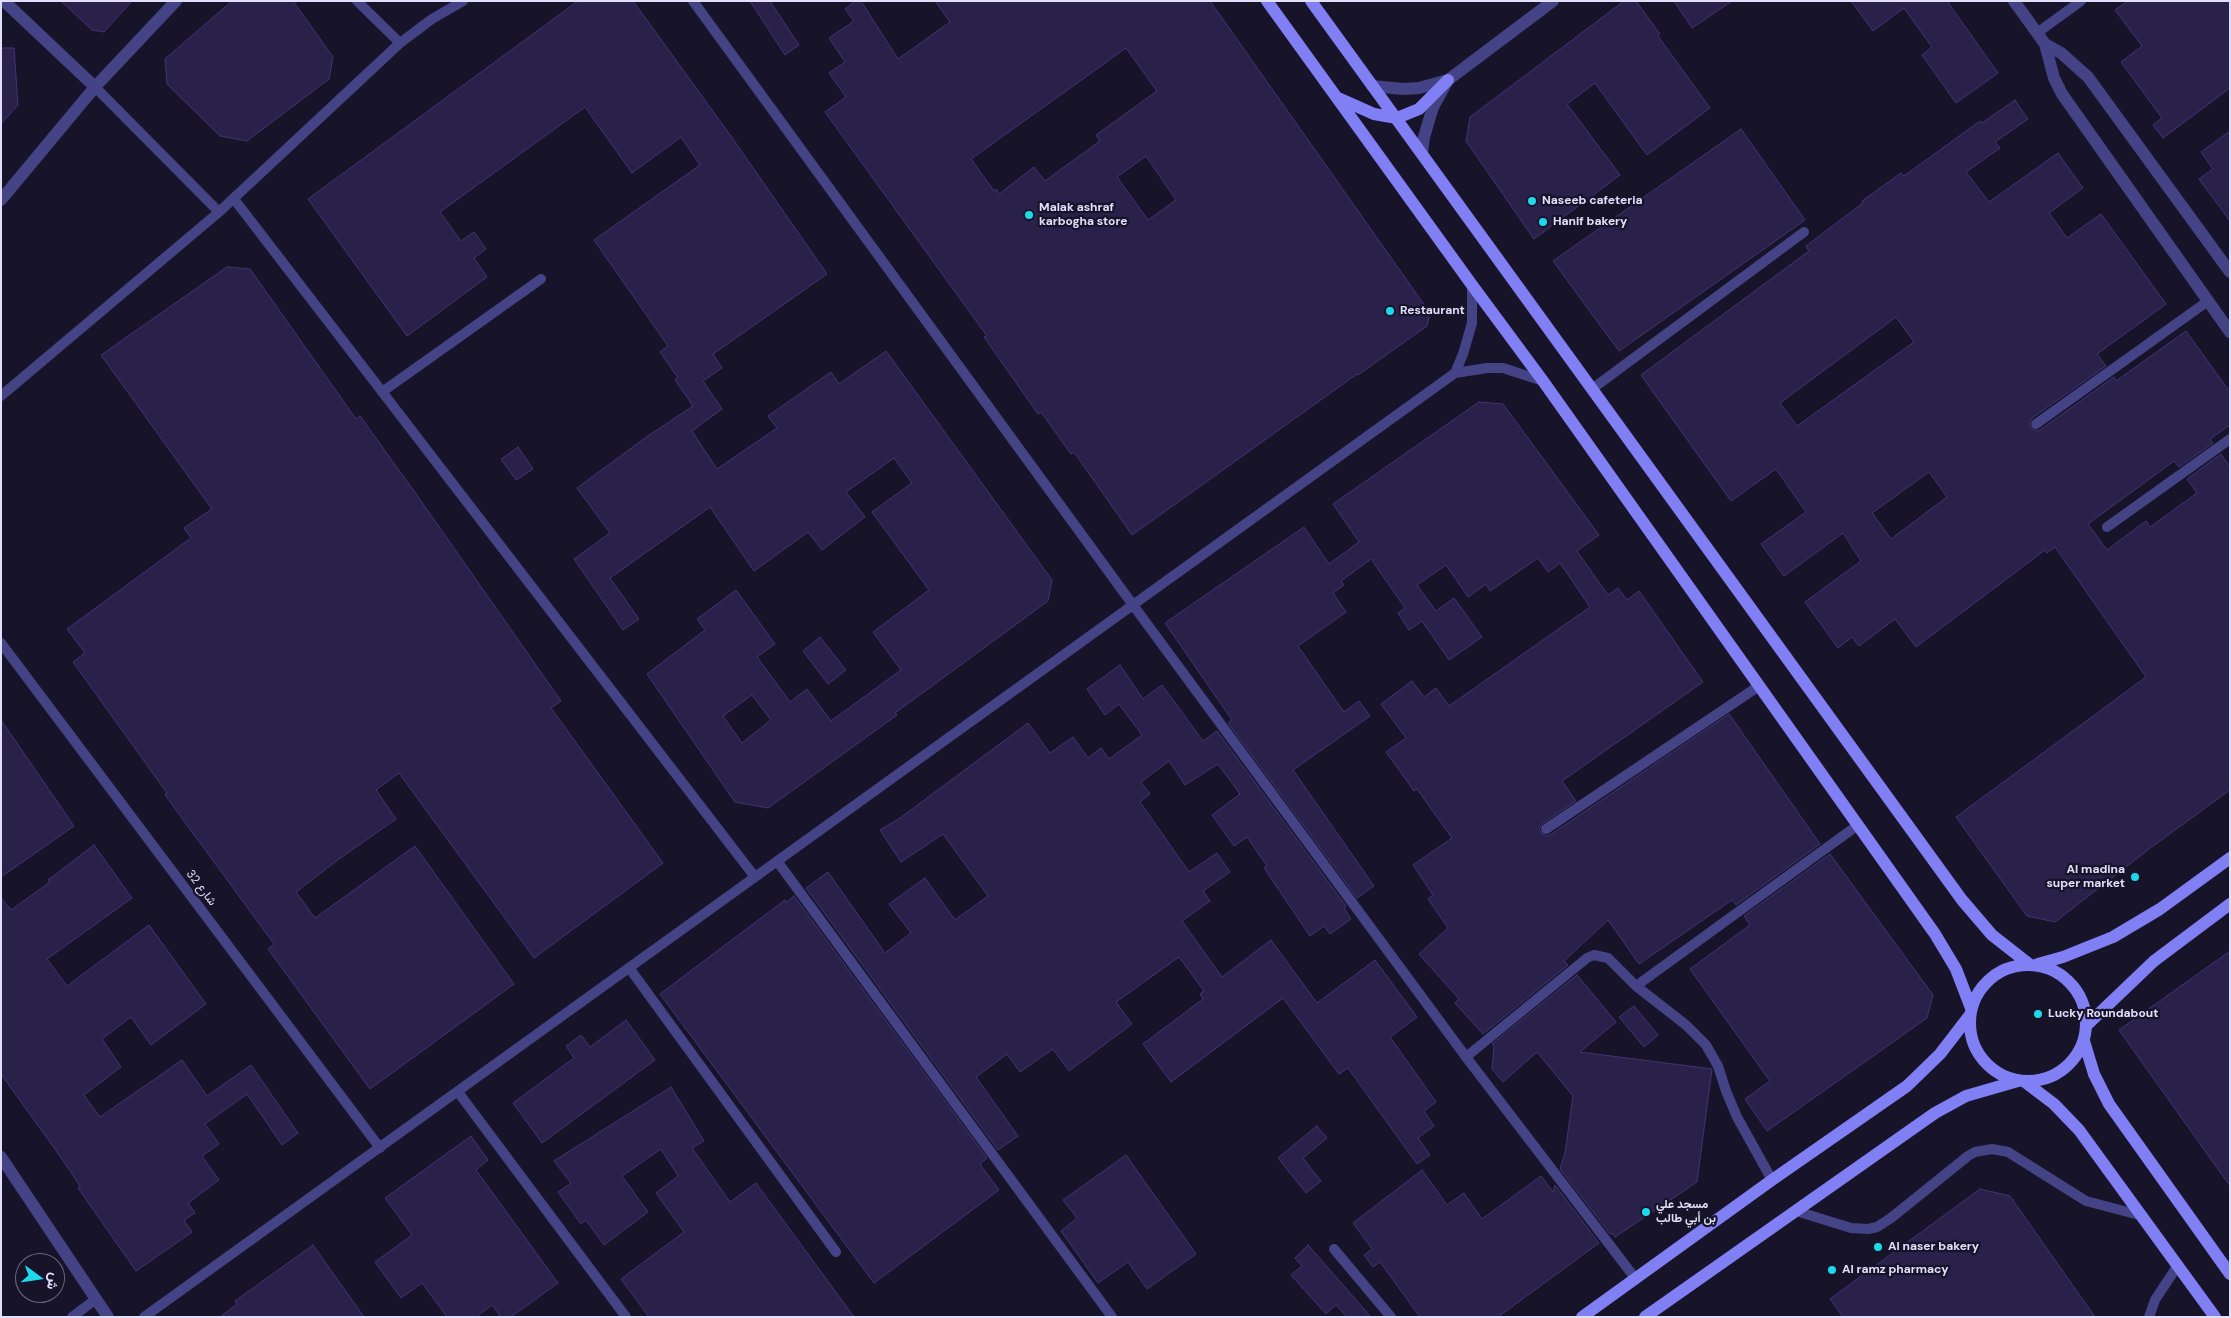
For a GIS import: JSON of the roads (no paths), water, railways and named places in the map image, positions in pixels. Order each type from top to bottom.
[{"type":"main road","points":[[1267,1],[1543,381],[1946,951],[1971,1012],[1970,1033],[1973,1042],[1986,1064],[2001,1075],[2021,1081],[2054,1104],[2079,1130],[2215,1317]]},
{"type":"main road","points":[[1311,1],[1976,918],[2010,950],[2033,964],[2054,970],[2068,979],[2078,993],[2085,1008],[2087,1025],[2084,1041],[2075,1058],[2061,1071],[2044,1079],[2021,1081],[1983,1090],[1950,1104],[1645,1317]]},
{"type":"main road","points":[[1338,98],[1374,114],[1397,118],[1419,109],[1448,80]]},
{"type":"main road","points":[[1582,1317],[1772,1180],[1907,1086],[1940,1054],[1971,1012],[1979,990],[1993,976],[2010,967],[2064,957],[2113,936],[2160,909],[2230,858]]},
{"type":"main road","points":[[2087,1025],[2154,960],[2230,904]]},
{"type":"main road","points":[[2084,1041],[2094,1074],[2109,1104],[2230,1274]]},
{"type":"street","points":[[4,1],[95,87]]},
{"type":"street","points":[[1,200],[95,87],[176,1]]},
{"type":"street","points":[[1372,86],[1395,89],[1418,88],[1448,80],[1553,1]]},
{"type":"street","points":[[2014,1],[2045,44],[2054,78],[2062,94],[2230,332]]},
{"type":"street","points":[[2045,44],[2062,53],[2088,77],[2230,272]]},
{"type":"street","points":[[1422,153],[1424,137],[1433,107],[1448,80]]},
{"type":"street","points":[[1,1157],[108,1317]]},
{"type":"lane","points":[[357,1],[400,43]]},
{"type":"lane","points":[[1,396],[234,199],[400,43],[432,19],[463,1]]},
{"type":"lane","points":[[693,1],[1133,605],[1466,1057],[1635,1278]]},
{"type":"lane","points":[[2037,33],[2081,1]]},
{"type":"lane","points":[[95,87],[219,212]]},
{"type":"lane","points":[[234,199],[755,877]]},
{"type":"lane","points":[[1592,389],[1804,232]]},
{"type":"lane","points":[[382,392],[541,279]]},
{"type":"lane","points":[[1455,373],[1466,347],[1472,323],[1472,285]]},
{"type":"lane","points":[[2036,424],[2208,301]]},
{"type":"lane","points":[[144,1317],[1455,373],[1487,368],[1503,368],[1543,381]]},
{"type":"lane","points":[[2107,527],[2230,440]]},
{"type":"lane","name":"شارع 32","points":[[1,643],[380,1148]]},
{"type":"lane","points":[[1546,829],[1759,686]]},
{"type":"lane","points":[[1636,986],[1858,825]]},
{"type":"lane","points":[[778,861],[1112,1317]]},
{"type":"lane","points":[[1466,1057],[1587,958],[1594,956],[1608,958],[1636,986],[1686,1025],[1706,1045],[1718,1066],[1737,1117],[1772,1180]]},
{"type":"lane","points":[[630,968],[836,1252]]},
{"type":"lane","points":[[458,1092],[626,1317]]},
{"type":"lane","points":[[1796,1211],[1851,1228],[1868,1229],[1891,1218],[1968,1156],[1975,1152],[1992,1149],[2008,1152],[2086,1201],[2143,1216]]},
{"type":"lane","points":[[1334,1249],[1391,1317]]},
{"type":"lane","points":[[2149,1317],[2155,1300],[2178,1265]]},
{"type":"lane","points":[[72,1317],[96,1300]]},
{"type":"place","name":"Naseeb cafeteria","points":[[1532,201]]},
{"type":"place","name":"Malak ashraf karbogha store","points":[[1029,215]]},
{"type":"place","name":"Hanif bakery","points":[[1543,222]]},
{"type":"place","name":"Restaurant","points":[[1390,311]]},
{"type":"place","name":"Al madina super market","points":[[2135,877]]},
{"type":"place","name":"Lucky Roundabout","points":[[2038,1014]]},
{"type":"place","name":"مسجد علي بن أبي طالب","points":[[1646,1212]]},
{"type":"place","name":"Al naser bakery","points":[[1878,1247]]},
{"type":"place","name":"Al ramz pharmacy","points":[[1832,1270]]}]
